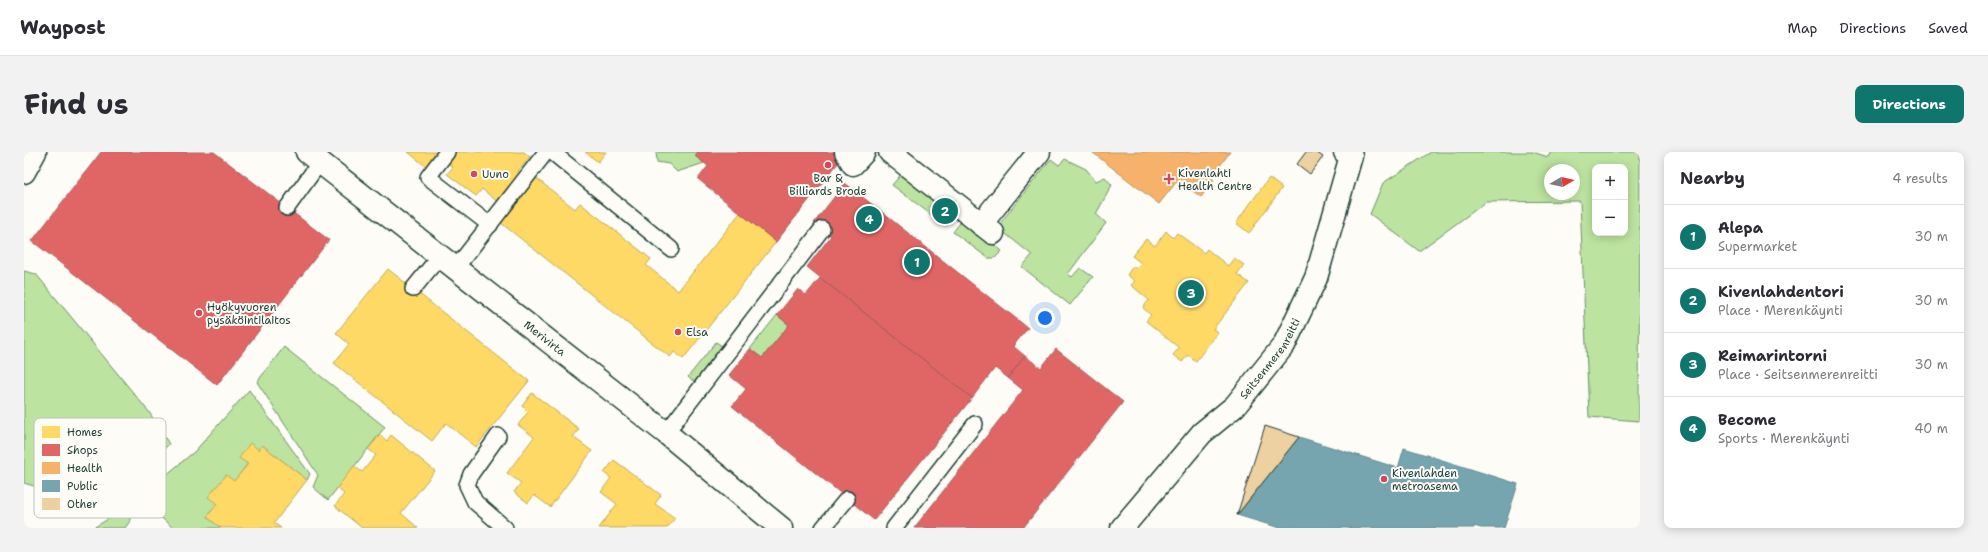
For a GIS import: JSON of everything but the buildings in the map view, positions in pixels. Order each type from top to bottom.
[{"type":"street","points":[[24,172],[35,152]]},
{"type":"street","points":[[890,152],[987,228],[1039,152]]},
{"type":"street","name":"Seitsenmerenreitti","points":[[1122,528],[1202,433],[1235,406],[1284,345],[1316,278],[1351,156],[1345,152]]},
{"type":"street","name":"Merivirta","points":[[313,157],[666,434],[781,528]]},
{"type":"lane","points":[[447,152],[428,177],[490,225]]},
{"type":"lane","points":[[413,289],[447,263],[490,225],[546,152]]},
{"type":"lane","points":[[552,152],[671,248]]},
{"type":"lane","points":[[286,208],[313,157]]},
{"type":"lane","points":[[666,434],[822,229]]},
{"type":"lane","points":[[894,528],[975,424]]},
{"type":"lane","points":[[498,436],[471,474],[467,485],[475,502],[505,528]]},
{"type":"lane","points":[[823,528],[847,499]]},
{"type":"green space","points":[[656,152],[698,152],[695,156],[704,163],[677,172],[669,164],[657,162]]},
{"type":"green space","points":[[1431,152],[1533,152],[1548,157],[1551,152],[1640,152],[1639,421],[1589,417],[1580,201],[1486,202],[1419,251],[1370,214],[1383,183]]},
{"type":"green space","points":[[1051,159],[1059,165],[1065,159],[1086,169],[1096,181],[1105,177],[1112,185],[1096,214],[1106,223],[1068,274],[1072,277],[1080,268],[1093,277],[1070,305],[1022,267],[1032,255],[997,227]]},
{"type":"green space","points":[[903,172],[956,214],[946,226],[892,185]]},
{"type":"green space","points":[[963,219],[1002,251],[995,258],[988,258],[953,232]]},
{"type":"green space","points":[[24,271],[36,274],[153,418],[34,418],[34,486],[24,483]]},
{"type":"green space","points":[[777,315],[789,325],[762,358],[750,349]]},
{"type":"green space","points":[[716,342],[725,348],[697,384],[688,377]]},
{"type":"green space","points":[[284,347],[385,427],[328,500],[313,487],[318,475],[257,382]]},
{"type":"green space","points":[[249,390],[310,474],[307,480],[262,445],[207,517],[221,528],[173,528],[162,518],[166,518],[166,475],[195,451]]},
{"type":"green space","points":[[166,439],[169,444],[166,447]]},
{"type":"green space","points":[[110,518],[130,518],[130,521],[125,528],[93,528]]},
{"type":"place","name":"Bar & Billiards Brode","points":[[828,165]]},
{"type":"place","name":"Uuno","points":[[474,174]]},
{"type":"place","name":"Kivenlahti Health Centre","points":[[1169,179]]},
{"type":"place","name":"Kivenlahdentori","points":[[945,211]]},
{"type":"place","name":"Become","points":[[869,219]]},
{"type":"place","name":"Alepa","points":[[917,262]]},
{"type":"place","name":"Reimarintorni","points":[[1191,293]]},
{"type":"place","name":"Hyökyvuoren pysäköintilaitos","points":[[199,313]]},
{"type":"place","name":"Elsa","points":[[678,332]]},
{"type":"place","name":"Kivenlahden metroasema","points":[[1384,479]]}]
